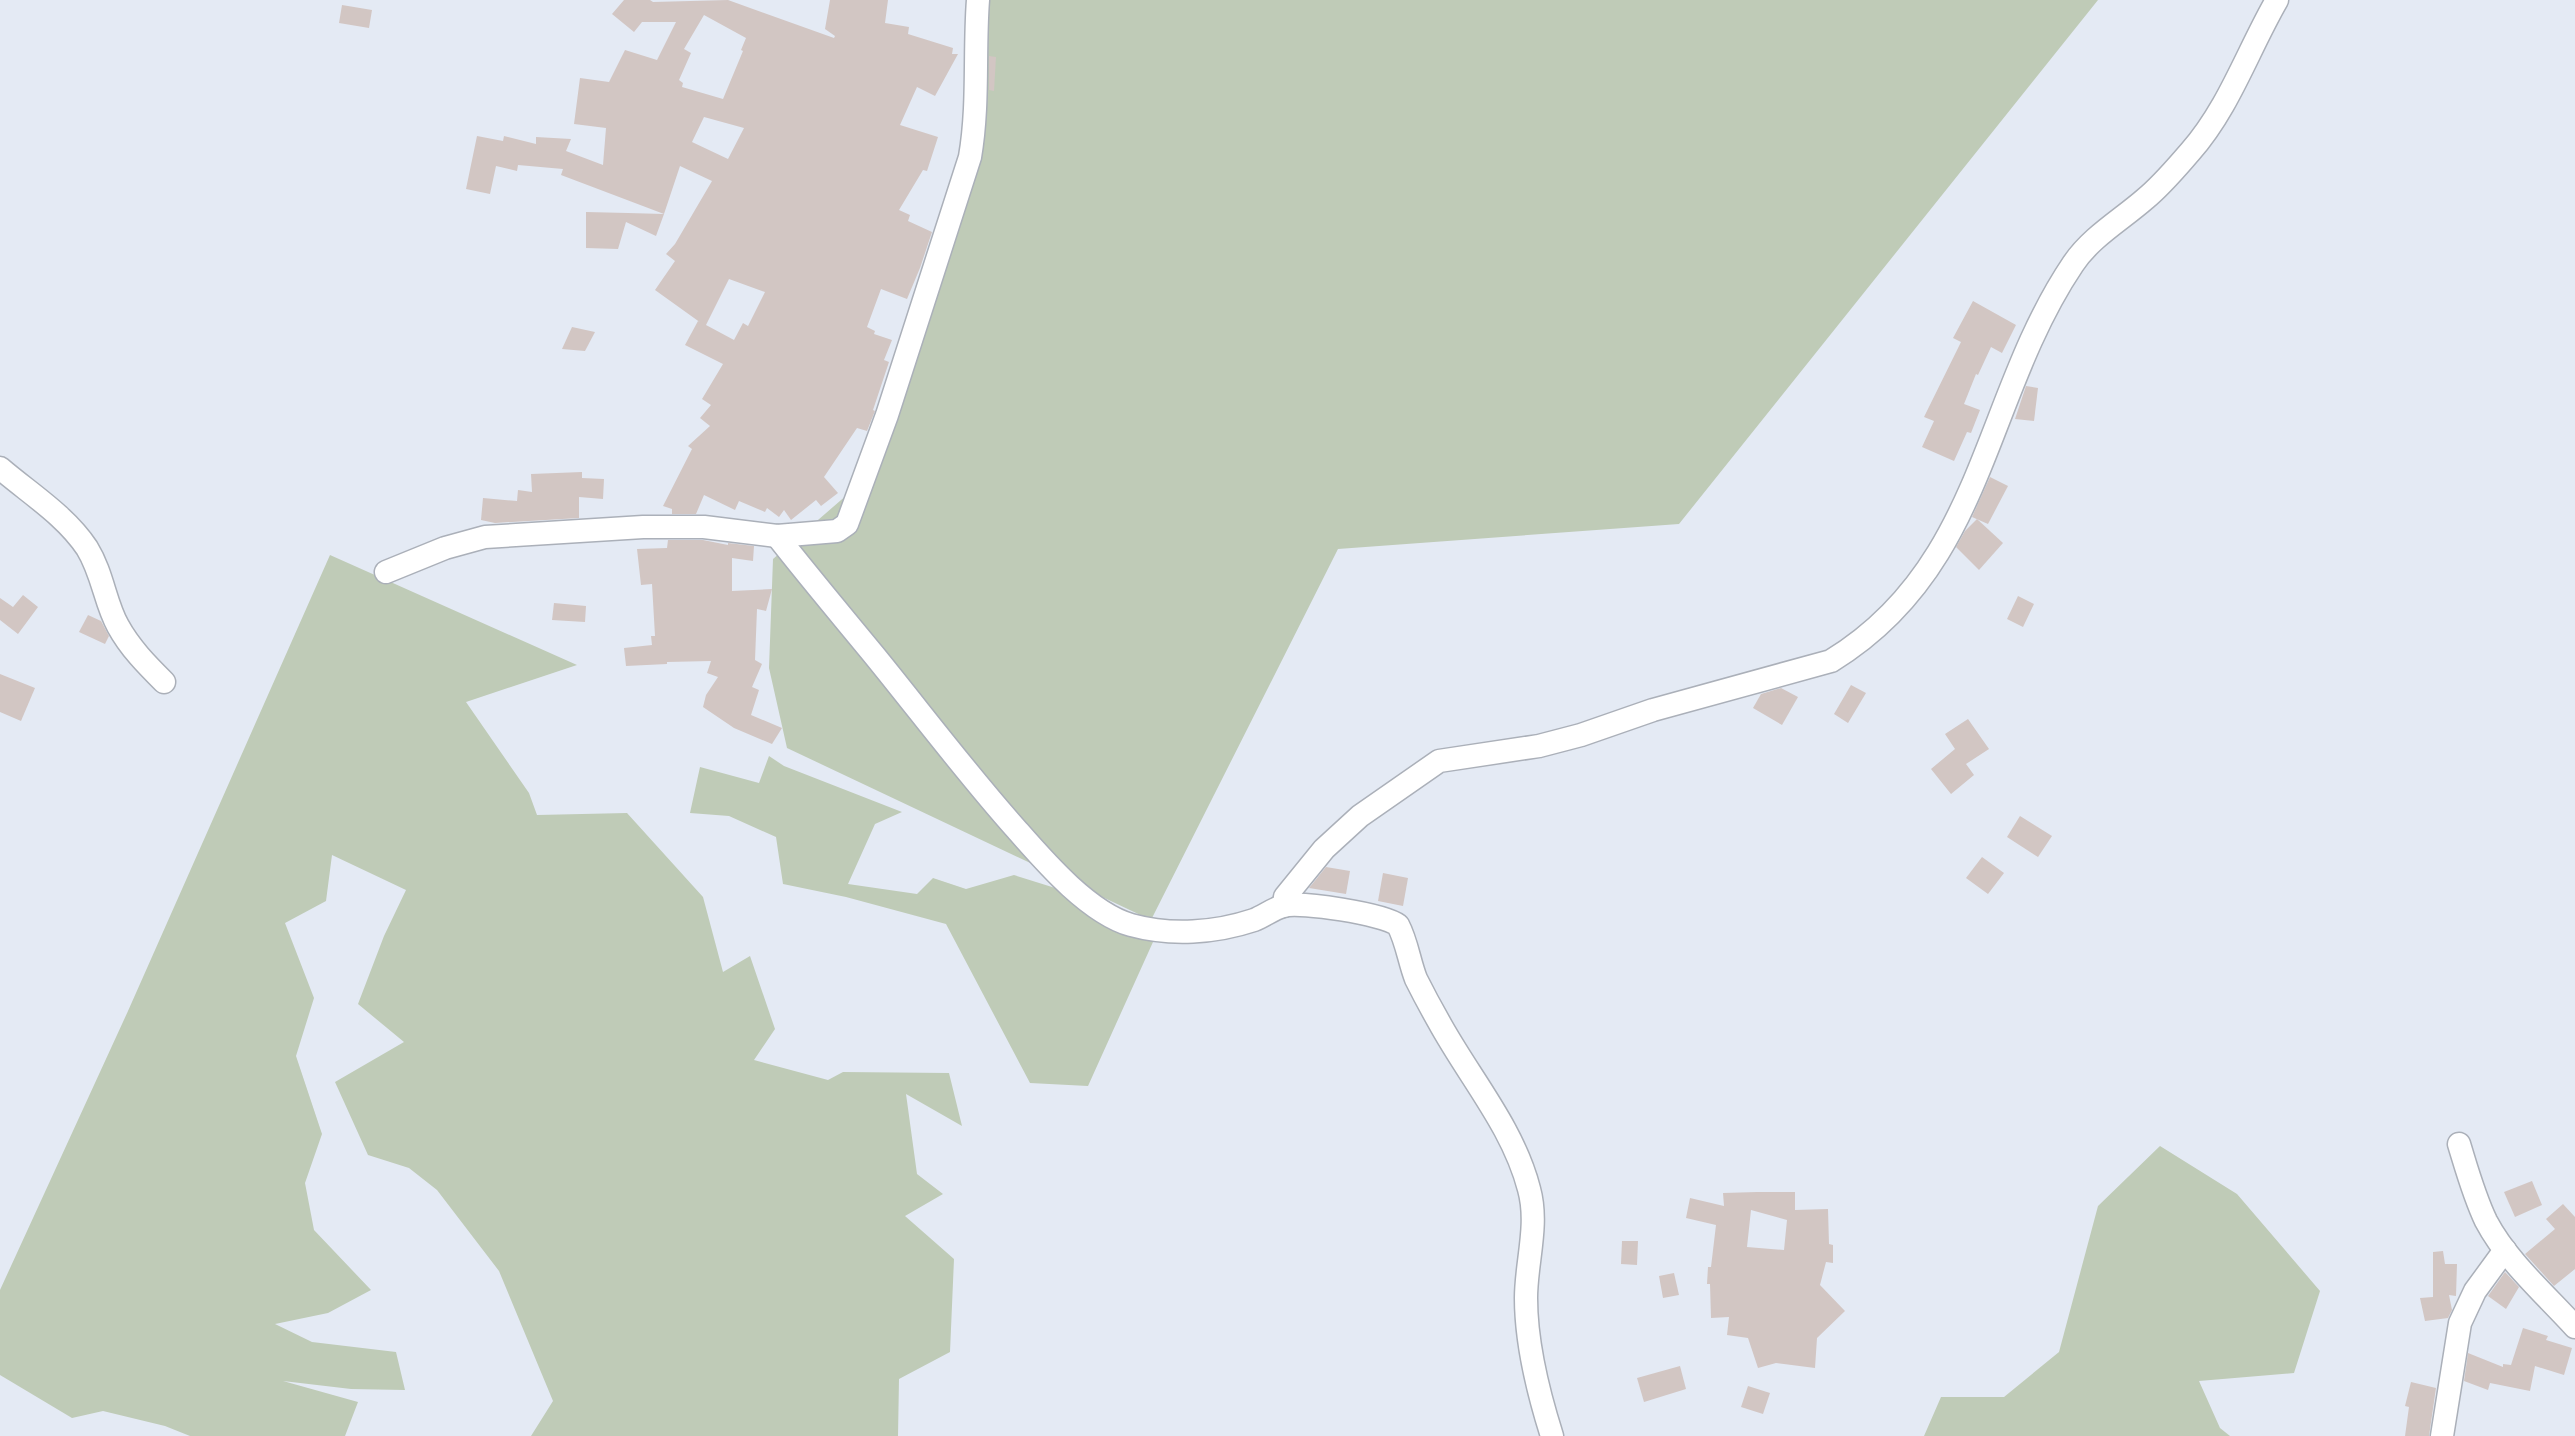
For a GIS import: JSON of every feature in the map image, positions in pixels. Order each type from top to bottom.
[{"type":"street","points":[[386,572],[445,548],[485,537],[643,527],[704,527],[777,536],[837,531],[847,524],[887,415],[970,157],[976,123],[974,44],[978,0]]},
{"type":"street","points":[[1284,906],[1285,897],[1293,886],[1338,836],[1360,816],[1439,761],[1539,746],[1581,735],[1653,710],[1831,661],[1855,646],[1896,610],[1927,569],[1953,528],[1971,490],[2040,320],[2073,264],[2085,248],[2147,198],[2192,150],[2227,98],[2277,0]]},
{"type":"street","points":[[0,468],[67,523],[87,549],[104,582],[117,625],[134,651],[164,682]]},
{"type":"street","points":[[777,536],[974,781],[1050,868],[1071,887],[1113,916],[1130,925],[1165,931],[1198,932],[1232,926],[1256,919],[1284,906],[1317,907],[1377,916],[1391,920],[1398,925],[1416,979],[1440,1024],[1472,1072],[1513,1145],[1530,1190],[1532,1221],[1526,1300],[1532,1353],[1540,1396],[1552,1436]]},
{"type":"street","points":[[2459,1144],[2474,1195],[2487,1222],[2505,1250],[2575,1327]]},
{"type":"street","points":[[2442,1436],[2460,1323],[2475,1291],[2505,1250]]},
{"type":"green space","points":[[990,0],[2098,0],[1679,524],[1338,549],[1151,920],[787,748],[769,668],[773,559],[863,481],[976,123]]},
{"type":"green space","points":[[330,555],[577,665],[466,702],[529,793],[537,815],[627,813],[703,897],[723,972],[750,956],[775,1029],[754,1060],[828,1080],[843,1072],[949,1073],[962,1126],[906,1094],[917,1174],[943,1194],[905,1216],[954,1259],[950,1352],[899,1379],[898,1436],[531,1436],[553,1401],[499,1271],[437,1190],[409,1168],[368,1155],[335,1082],[404,1042],[358,1004],[384,936],[406,890],[332,855],[326,901],[285,923],[314,998],[296,1056],[322,1134],[305,1183],[314,1230],[371,1290],[328,1313],[275,1324],[312,1342],[396,1352],[405,1390],[351,1389],[283,1381],[358,1402],[345,1436],[190,1436],[165,1426],[103,1411],[72,1418],[0,1375],[0,1290],[128,1011]]},
{"type":"green space","points":[[769,756],[784,766],[902,812],[875,824],[848,884],[917,894],[933,878],[966,889],[1014,875],[1068,892],[1153,942],[1088,1086],[1030,1083],[946,924],[846,897],[783,884],[776,837],[729,816],[690,813],[700,767],[759,783]]},
{"type":"green space","points":[[2160,1146],[2237,1194],[2320,1291],[2294,1373],[2199,1381],[2220,1428],[2230,1436],[1924,1436],[1941,1397],[2004,1397],[2059,1352],[2098,1206]]},
{"type":"building","points":[[624,0],[650,0],[653,2],[728,0],[834,38],[835,36],[825,29],[830,0],[888,0],[885,23],[909,27],[908,34],[953,48],[952,54],[958,54],[935,96],[917,87],[900,125],[938,137],[927,171],[923,170],[899,210],[910,215],[908,221],[932,232],[907,299],[881,289],[867,327],[875,331],[874,334],[892,340],[884,360],[889,362],[873,410],[875,411],[867,431],[857,428],[824,477],[838,493],[821,506],[816,500],[791,520],[784,510],[779,517],[767,508],[765,512],[739,501],[735,510],[704,495],[696,514],[672,514],[672,509],[663,506],[692,449],[688,446],[710,426],[700,418],[711,405],[702,399],[723,364],[685,345],[698,321],[701,323],[655,290],[675,261],[666,254],[675,244],[712,181],[680,166],[664,214],[561,175],[563,169],[518,165],[517,171],[496,166],[490,194],[466,189],[477,136],[503,141],[504,136],[536,144],[536,137],[571,139],[566,151],[603,165],[606,128],[574,124],[580,78],[609,82],[625,50],[657,60],[676,22],[642,22],[634,32],[612,14]],"holes":[[[704,15],[746,38],[741,50],[743,51],[723,99],[682,87],[683,83],[679,80],[691,53],[684,49]],[[704,117],[744,128],[728,159],[692,142]],[[729,279],[765,292],[748,326],[743,323],[734,340],[706,325]]]},
{"type":"building","points":[[342,5],[372,10],[369,28],[339,23]]},
{"type":"building","points":[[989,56],[996,57],[994,91],[989,90]]},
{"type":"building","points":[[586,212],[664,214],[656,236],[626,222],[618,249],[586,248]]},
{"type":"building","points":[[1973,301],[2016,325],[2002,353],[1991,347],[1978,375],[1976,374],[1964,404],[1980,410],[1971,433],[1967,432],[1954,461],[1922,447],[1934,421],[1924,417],[1961,342],[1953,338]]},
{"type":"building","points":[[572,327],[595,332],[585,351],[562,349]]},
{"type":"building","points":[[2026,386],[2038,388],[2034,421],[2015,419]]},
{"type":"building","points":[[582,472],[582,478],[604,479],[603,499],[579,497],[579,518],[495,523],[481,520],[483,498],[517,501],[518,490],[532,492],[531,474]]},
{"type":"building","points":[[1990,477],[2008,486],[1988,524],[1972,517]]},
{"type":"building","points":[[1977,519],[2003,543],[1979,570],[1956,547],[1965,531]]},
{"type":"building","points":[[668,540],[703,540],[728,545],[728,543],[754,546],[753,561],[732,558],[732,591],[772,589],[766,611],[757,609],[755,660],[762,664],[752,687],[759,690],[751,715],[782,728],[772,744],[734,728],[703,707],[706,695],[718,677],[707,673],[711,661],[667,662],[667,664],[626,666],[624,648],[652,645],[651,636],[655,636],[652,584],[641,585],[637,549],[667,548]]},
{"type":"building","points":[[23,595],[38,607],[18,634],[0,620],[0,598],[13,607]]},
{"type":"building","points":[[2018,596],[2034,604],[2023,627],[2007,619]]},
{"type":"building","points":[[554,603],[586,606],[585,622],[552,620]]},
{"type":"building","points":[[88,615],[101,621],[109,636],[105,644],[79,632]]},
{"type":"building","points":[[0,674],[35,688],[21,721],[0,712]]},
{"type":"building","points":[[1851,685],[1866,693],[1848,723],[1834,714]]},
{"type":"building","points":[[1781,688],[1798,697],[1782,725],[1753,708],[1761,694]]},
{"type":"building","points":[[1968,719],[1989,749],[1966,764],[1974,775],[1951,794],[1931,769],[1955,749],[1945,734]]},
{"type":"building","points":[[2020,816],[2052,836],[2038,857],[2007,837]]},
{"type":"building","points":[[1982,857],[2004,873],[1988,894],[1966,878]]},
{"type":"building","points":[[1326,867],[1350,871],[1346,894],[1309,888]]},
{"type":"building","points":[[1383,873],[1408,878],[1403,906],[1378,901]]},
{"type":"building","points":[[2532,1181],[2542,1205],[2515,1217],[2504,1192]]},
{"type":"building","points":[[1795,1192],[1795,1210],[1828,1209],[1829,1244],[1833,1245],[1833,1263],[1826,1262],[1820,1285],[1845,1311],[1817,1338],[1815,1368],[1776,1363],[1758,1368],[1748,1338],[1727,1335],[1729,1317],[1711,1318],[1710,1284],[1707,1284],[1708,1267],[1711,1267],[1716,1225],[1686,1218],[1690,1198],[1724,1206],[1723,1193]],"holes":[[[1751,1210],[1787,1220],[1784,1250],[1747,1247]]]},
{"type":"building","points":[[2563,1204],[2575,1217],[2575,1269],[2554,1286],[2525,1254],[2555,1229],[2546,1219]]},
{"type":"building","points":[[1622,1241],[1638,1241],[1637,1265],[1621,1264]]},
{"type":"building","points":[[2443,1251],[2445,1264],[2457,1264],[2456,1296],[2449,1295],[2452,1310],[2448,1318],[2425,1321],[2420,1298],[2433,1297],[2433,1252]]},
{"type":"building","points":[[2505,1272],[2519,1287],[2506,1309],[2488,1296]]},
{"type":"building","points":[[1674,1273],[1679,1295],[1663,1298],[1659,1276]]},
{"type":"building","points":[[2523,1328],[2548,1336],[2546,1340],[2572,1348],[2564,1375],[2535,1366],[2530,1391],[2490,1383],[2488,1390],[2464,1381],[2468,1353],[2503,1367],[2503,1364],[2511,1365]]},
{"type":"building","points":[[1680,1366],[1686,1389],[1644,1402],[1637,1378]]},
{"type":"building","points":[[2411,1382],[2436,1388],[2429,1436],[2405,1436],[2409,1407],[2405,1406]]},
{"type":"building","points":[[1748,1386],[1770,1393],[1763,1414],[1741,1407]]}]
